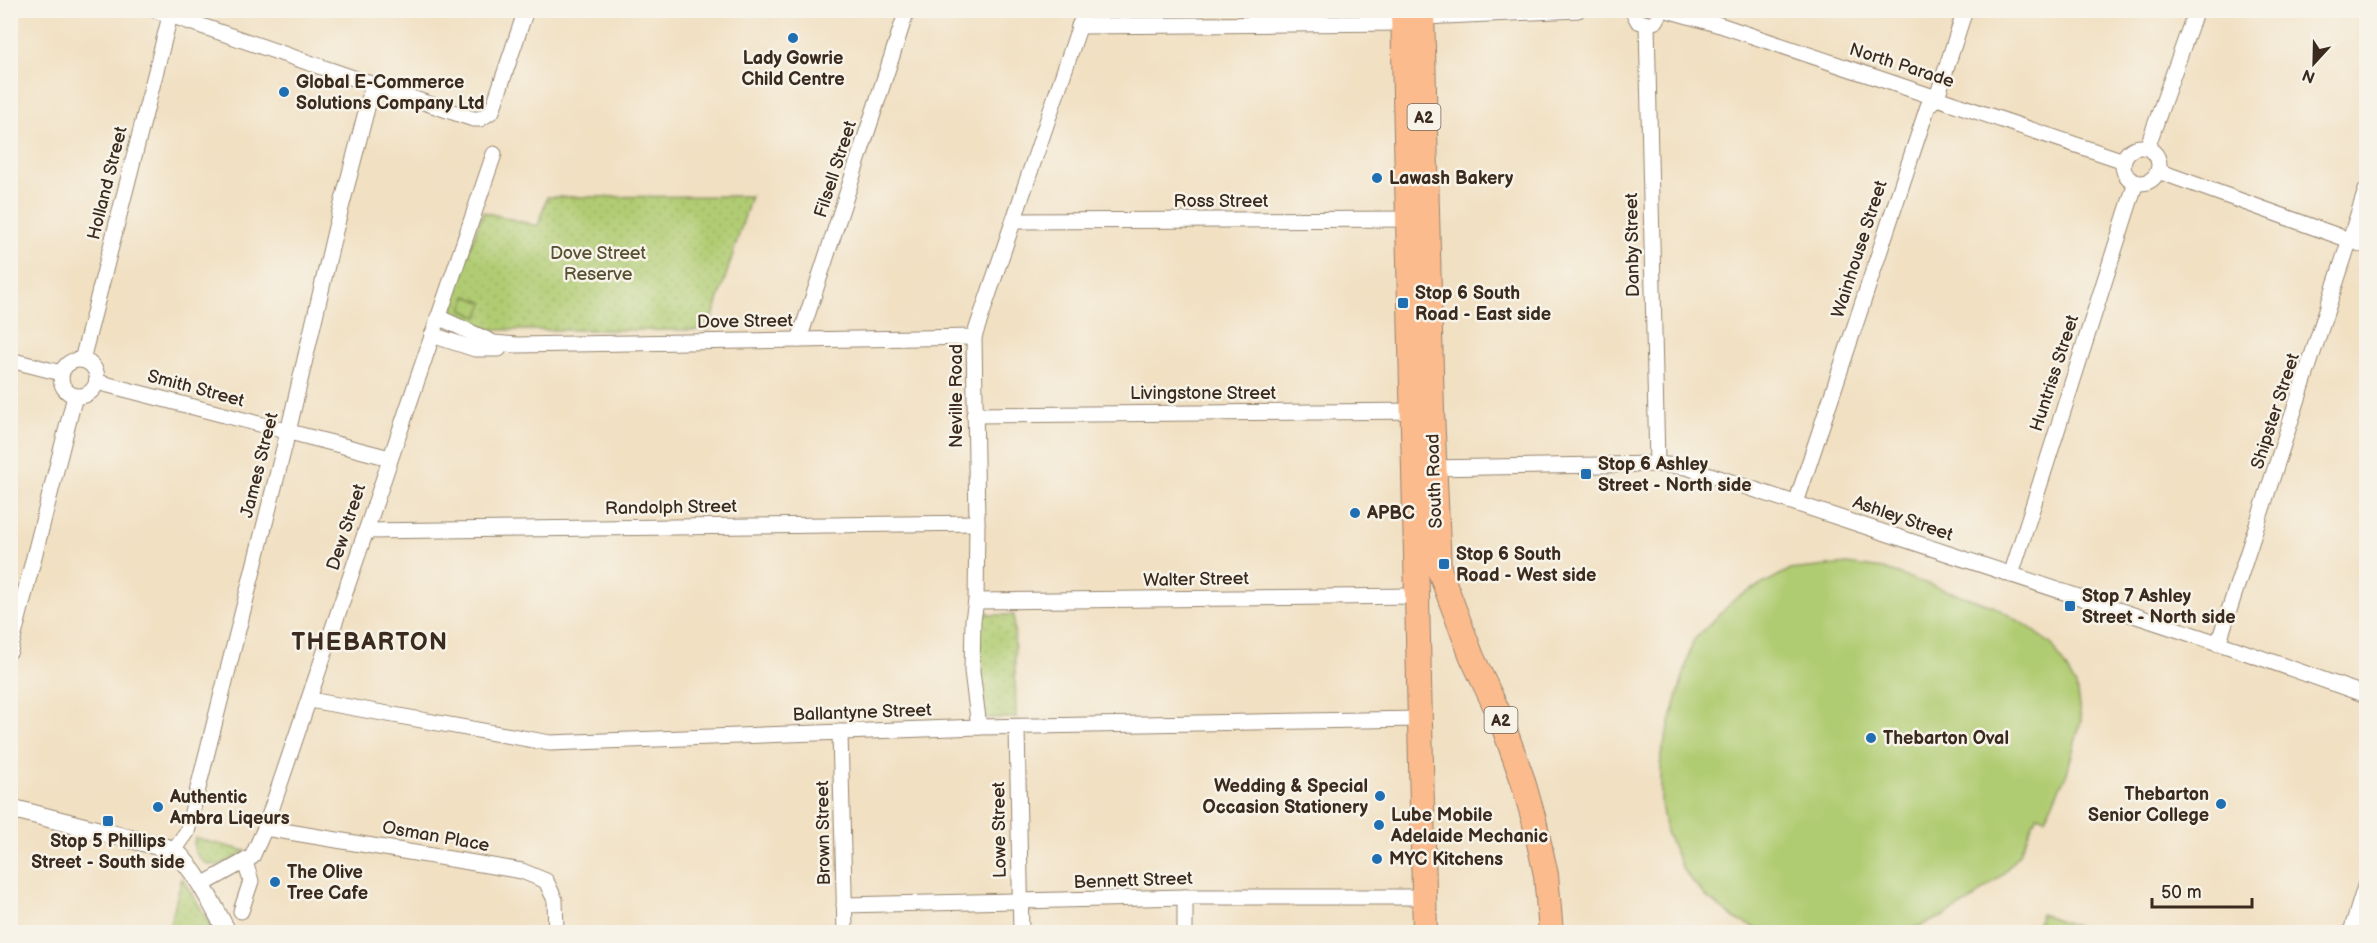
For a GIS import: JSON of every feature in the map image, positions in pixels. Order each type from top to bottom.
[{"type":"highway","name":"South Road","points":[[1413,15],[1421,411],[1424,469],[1439,569],[1472,657],[1499,714],[1522,778],[1546,875],[1551,933]]},
{"type":"highway","name":"South Road","points":[[1424,469],[1416,596],[1425,933]]},
{"type":"street","points":[[163,13],[473,119],[480,119],[492,111],[526,10]]},
{"type":"street","name":"Filsell Street","points":[[800,340],[907,10]]},
{"type":"street","name":"Neville Road","points":[[979,728],[972,671],[977,523],[974,338],[1085,10]]},
{"type":"street","points":[[1079,26],[1578,10]]},
{"type":"street","points":[[1632,10],[1638,21],[1647,24],[1656,21],[1665,10]]},
{"type":"street","name":"North Parade","points":[[1665,10],[1723,18],[1937,97],[2124,162]]},
{"type":"street","name":"Wainhouse Street","points":[[1796,502],[1924,115],[1928,106],[1937,97],[1965,10]]},
{"type":"street","points":[[2147,148],[2196,10]]},
{"type":"street","name":"Holland Street","points":[[82,360],[163,13]]},
{"type":"street","name":"Danby Street","points":[[1647,24],[1657,464]]},
{"type":"street","name":"James Street","points":[[174,850],[187,832],[373,85]]},
{"type":"street","points":[[2137,148],[2147,148],[2155,154],[2159,163],[2158,171],[2155,177],[2147,183],[2136,182],[2130,179],[2124,170],[2124,162],[2128,153],[2137,148]]},
{"type":"street","name":"Dew Street","points":[[202,885],[252,857],[266,828],[494,154]]},
{"type":"street","points":[[2158,171],[2367,246]]},
{"type":"street","name":"Huntriss Street","points":[[2011,575],[2136,182]]},
{"type":"street","name":"Shipster Street","points":[[2218,644],[2367,190]]},
{"type":"street","name":"Ross Street","points":[[1015,221],[1417,218]]},
{"type":"street","name":"Dove Street","points":[[438,317],[494,343],[517,345],[974,338]]},
{"type":"street","name":"Dove Street","points":[[432,335],[475,349],[496,350],[517,345]]},
{"type":"street","points":[[10,360],[61,373]]},
{"type":"street","points":[[73,360],[82,360],[91,364],[97,372],[97,382],[93,391],[85,396],[75,396],[66,392],[61,383],[61,373],[65,365],[73,360]]},
{"type":"street","name":"Smith Street","points":[[97,382],[390,458]]},
{"type":"street","points":[[10,651],[75,396]]},
{"type":"street","name":"Livingstone Street","points":[[974,415],[1421,411]]},
{"type":"street","name":"Ashley Street","points":[[1424,469],[1657,464],[1686,467],[2367,695]]},
{"type":"street","name":"Randolph Street","points":[[366,531],[977,523]]},
{"type":"street","name":"Walter Street","points":[[976,601],[1416,596]]},
{"type":"street","name":"Ballantyne Street","points":[[310,700],[550,743],[979,728],[1419,719]]},
{"type":"street","name":"Lowe Street","points":[[1017,728],[1021,933]]},
{"type":"street","name":"Brown Street","points":[[840,732],[844,933]]},
{"type":"street","points":[[10,808],[174,850],[186,861],[202,885],[225,928]]},
{"type":"street","name":"Osman Place","points":[[266,828],[522,871],[546,881],[555,900],[556,933]]},
{"type":"street","points":[[241,911],[251,881],[245,862]]},
{"type":"street","points":[[2351,933],[2367,883]]},
{"type":"street","points":[[1185,897],[1185,933]]},
{"type":"street","name":"Bennett Street","points":[[844,905],[1185,897],[1424,897]]},
{"type":"green space","name":"Dove Street Reserve","points":[[751,196],[709,330],[495,330],[444,318],[483,212],[538,226],[547,197]]},
{"type":"green space","points":[[467,296],[484,303],[478,317],[462,310]]},
{"type":"green space","name":"Thebarton Oval","points":[[1847,564],[1883,569],[1993,606],[2028,626],[2053,646],[2076,686],[2081,720],[2067,773],[2045,818],[2037,815],[2019,854],[2002,875],[1969,902],[1944,916],[1905,932],[1763,932],[1736,919],[1706,897],[1683,870],[1666,832],[1661,804],[1661,755],[1693,641],[1736,598],[1789,570]]},
{"type":"green space","points":[[988,612],[990,615],[1014,615],[1016,718],[987,718],[984,715],[976,671],[980,617],[981,613]]},
{"type":"green space","points":[[195,838],[246,851],[222,864],[209,864],[203,862],[195,852]]},
{"type":"green space","points":[[182,878],[215,932],[168,932]]},
{"type":"green space","points":[[2041,914],[2093,932],[2034,932]]},
{"type":"place","name":"Lady Gowrie Child Centre","points":[[793,38]]},
{"type":"place","name":"Global E-Commerce Solutions Company Ltd","points":[[284,92]]},
{"type":"place","name":"Lawash Bakery","points":[[1377,178]]},
{"type":"place","name":"Stop 6 South Road - East side","points":[[1403,303]]},
{"type":"place","name":"Stop 6 Ashley Street - North side","points":[[1586,474]]},
{"type":"place","name":"APBC","points":[[1355,513]]},
{"type":"place","name":"Stop 6 South Road - West side","points":[[1444,564]]},
{"type":"place","name":"Stop 7 Ashley Street - North side","points":[[2070,606]]},
{"type":"place","name":"Thebarton Oval","points":[[1871,738]]},
{"type":"place","name":"Wedding & Special Occasion Stationery","points":[[1380,796]]},
{"type":"place","name":"Thebarton Senior College","points":[[2221,804]]},
{"type":"place","name":"Authentic Ambra Liqeurs","points":[[158,807]]},
{"type":"place","name":"Stop 5 Phillips Street - South side","points":[[108,821]]},
{"type":"place","name":"Lube Mobile Adelaide Mechanic","points":[[1379,825]]},
{"type":"place","name":"MYC Kitchens","points":[[1377,859]]},
{"type":"place","name":"The Olive Tree Cafe","points":[[275,882]]},
{"type":"district","name":"THEBARTON","points":[[370,642]]}]
